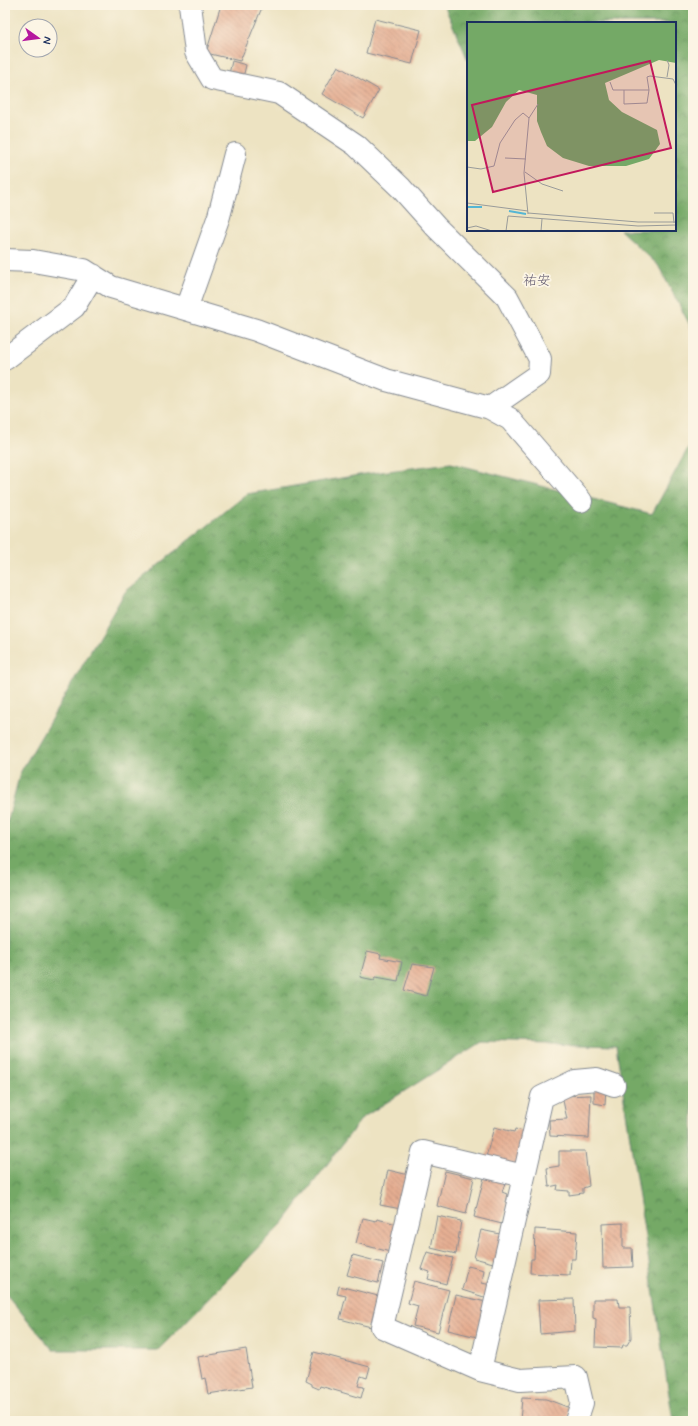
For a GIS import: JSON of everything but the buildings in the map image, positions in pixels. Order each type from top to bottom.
[{"type":"street","points":[[190,5],[196,52],[212,79],[279,93],[356,145],[401,188],[436,227],[507,297],[540,359],[539,374],[490,408]]},
{"type":"street","points":[[186,309],[218,216],[235,154]]},
{"type":"street","points":[[5,260],[33,261],[84,270],[111,287],[256,330],[386,380],[490,408],[510,419],[581,502]]},
{"type":"street","points":[[5,359],[74,307],[93,275]]},
{"type":"street","points":[[480,1370],[542,1097],[575,1081],[597,1079],[614,1085]]},
{"type":"street","points":[[524,1176],[423,1152],[382,1328],[480,1370],[520,1380],[576,1377],[582,1403],[576,1421]]},
{"type":"green space","points":[[444,5],[693,5],[693,331],[658,265],[621,231],[676,231],[676,22],[467,22],[467,58]]},
{"type":"green space","points":[[693,439],[693,1421],[673,1421],[616,1046],[482,1042],[362,1118],[283,1223],[158,1350],[53,1350],[5,1293],[5,831],[20,773],[125,592],[247,494],[365,474],[451,463],[652,514]]},
{"type":"district","name":"祐安","points":[[537,280]]}]
